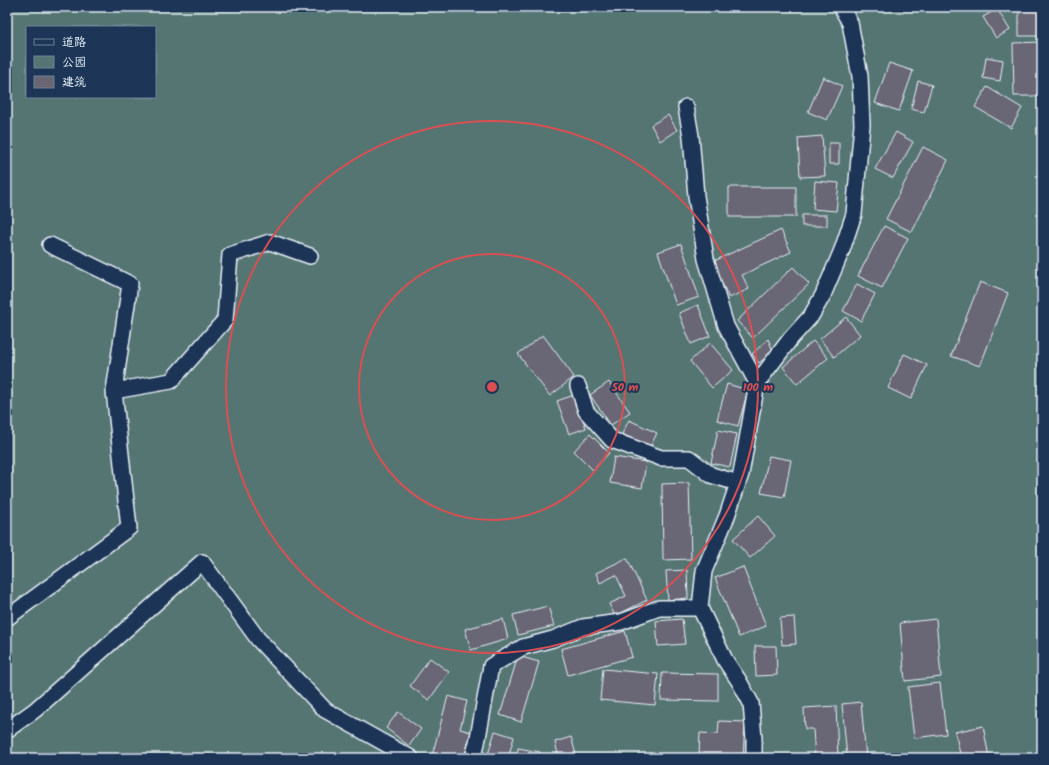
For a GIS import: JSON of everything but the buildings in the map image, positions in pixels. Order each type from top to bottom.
[{"type":"street","points":[[754,758],[751,703],[725,660],[700,608],[704,571],[727,516],[741,474],[757,383],[791,338],[811,316],[823,295],[842,250],[854,214],[862,125],[860,76],[850,23],[840,7]]},
{"type":"street","points":[[686,107],[691,136],[696,196],[706,259],[726,326],[757,383]]},
{"type":"street","points":[[114,391],[170,381],[225,320],[230,255],[270,242],[310,256]]},
{"type":"street","points":[[7,618],[129,528],[114,391],[130,284],[50,245]]},
{"type":"street","points":[[578,386],[586,411],[612,440],[661,458],[689,458],[711,475],[738,483]]},
{"type":"street","points":[[7,730],[35,710],[202,562],[258,639],[325,710],[411,758]]},
{"type":"street","points":[[473,758],[491,666],[523,647],[553,639],[583,627],[622,622],[659,608],[700,608]]},
{"type":"green space","points":[[7,7],[1042,7],[1042,758],[7,758]]}]
